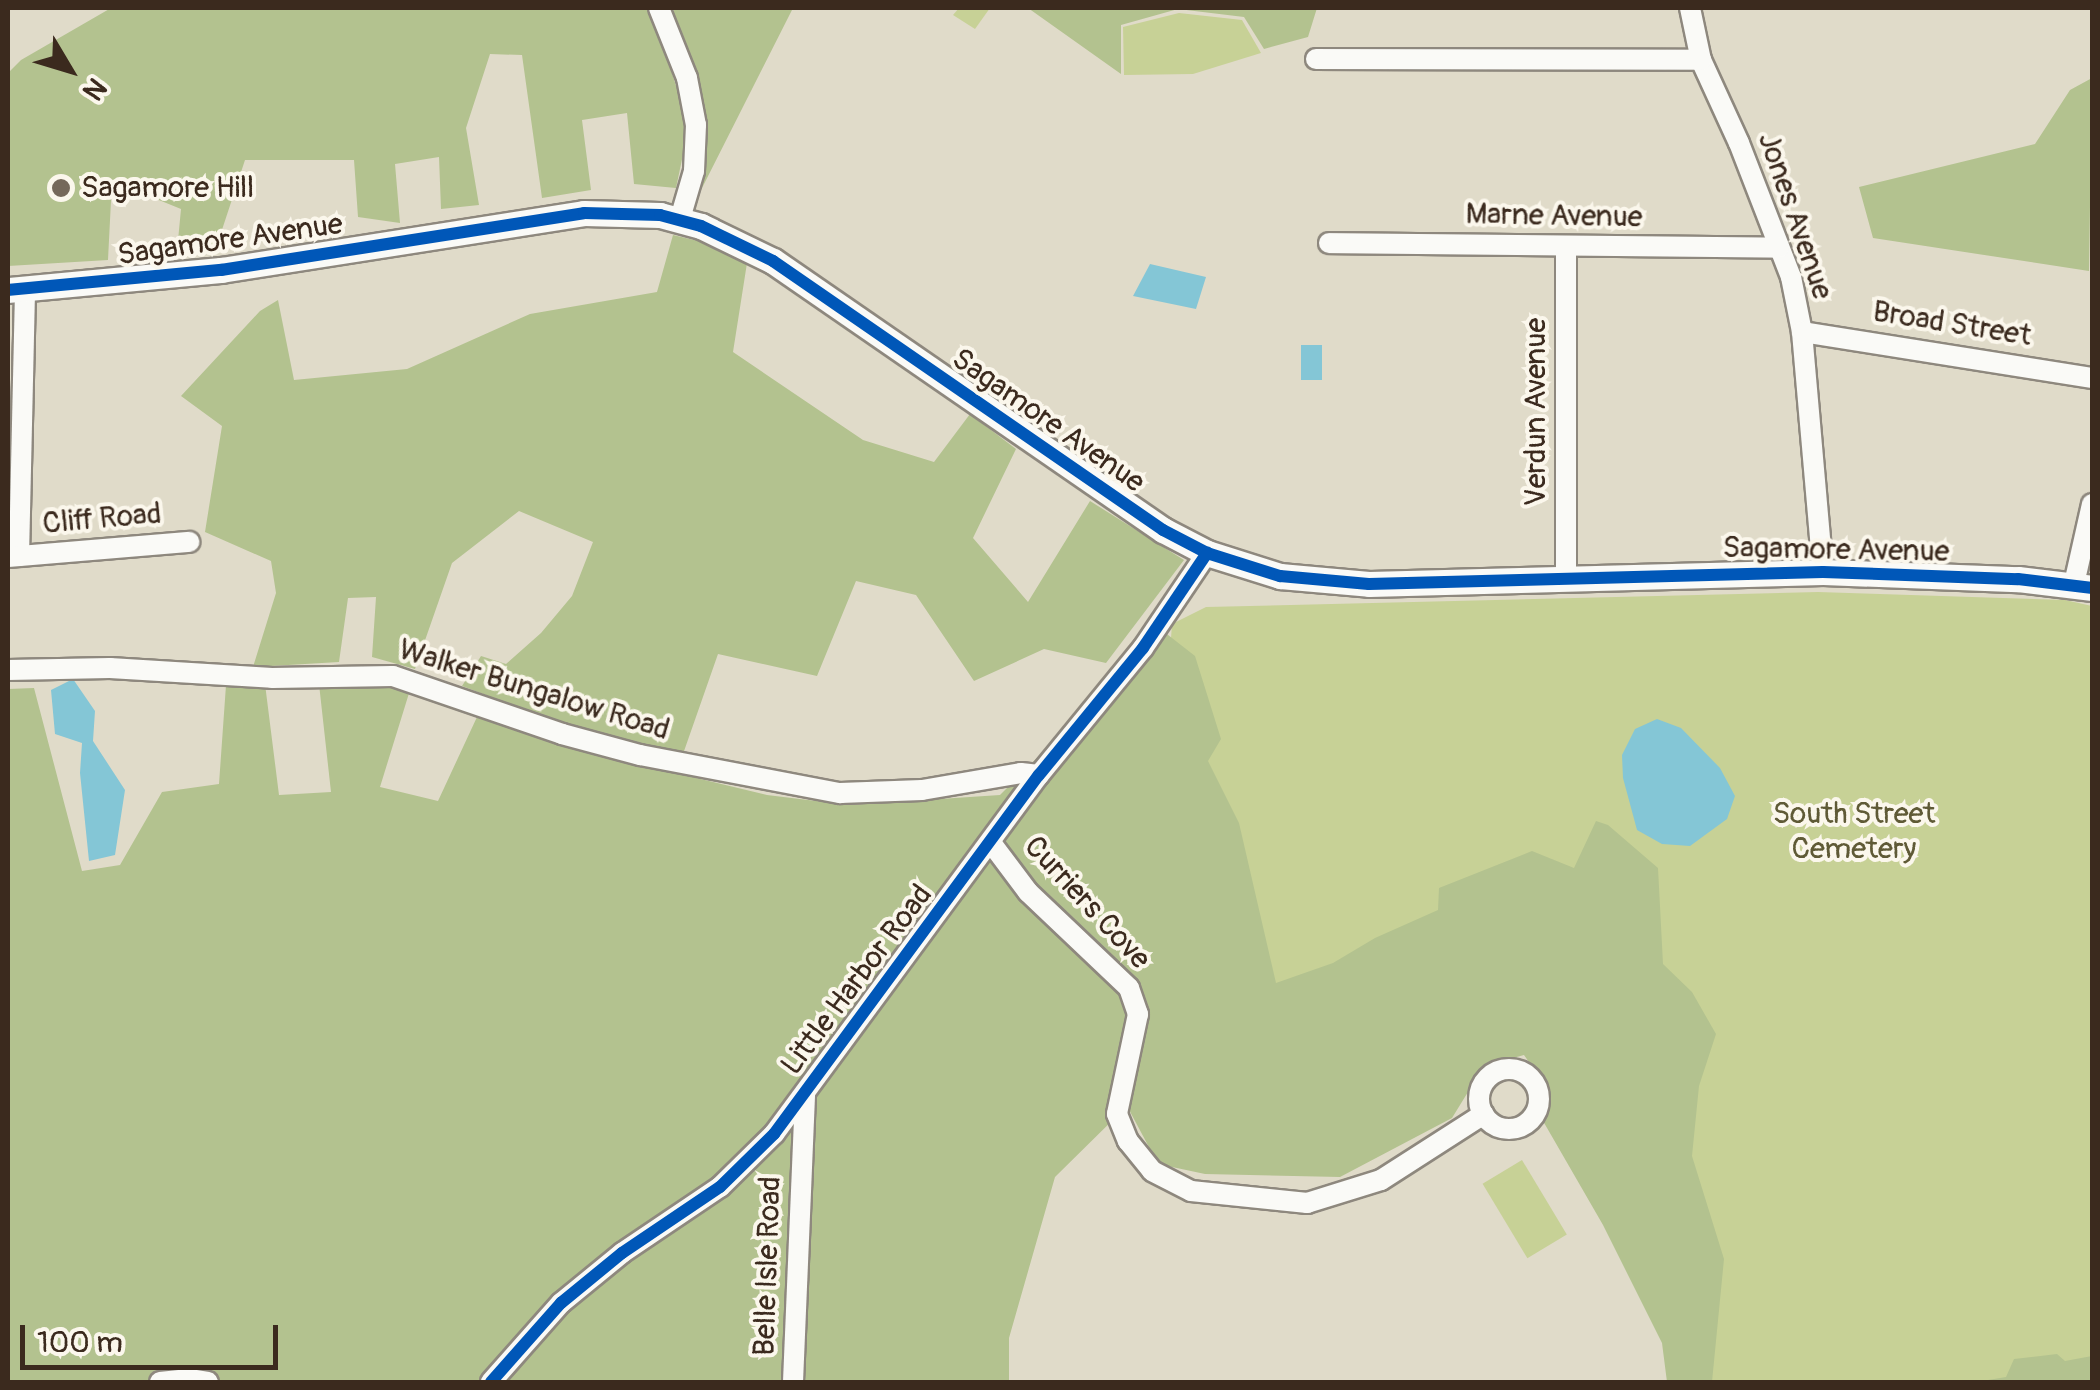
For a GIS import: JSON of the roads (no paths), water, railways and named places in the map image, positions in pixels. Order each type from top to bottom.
[{"type":"main road","name":"Sagamore Avenue","points":[[16,289],[222,270],[584,213],[625,212],[680,220],[736,240],[773,261],[1134,512],[1208,553],[1280,576],[1341,584],[1823,572],[2083,586]]},
{"type":"street","points":[[660,8],[687,78],[696,125],[694,171],[680,220]]},
{"type":"street","name":"Jones Avenue","points":[[1690,8],[1702,60],[1791,278],[1802,332],[1823,572]]},
{"type":"street","points":[[1316,59],[1702,60]]},
{"type":"street","name":"Marne Avenue","points":[[1329,243],[1779,248]]},
{"type":"street","name":"Verdun Avenue","points":[[1566,246],[1566,578]]},
{"type":"street","name":"Cliff Road","points":[[16,289],[14,557],[190,542]]},
{"type":"street","name":"Broad Street","points":[[1802,332],[2092,378]]},
{"type":"street","points":[[2083,586],[2092,504]]},
{"type":"street","name":"Little Harbor Road","points":[[491,1382],[560,1302],[749,1162],[992,844],[1040,775],[1142,648],[1208,553]]},
{"type":"street","name":"Walker Bungalow Road","points":[[8,670],[110,668],[272,678],[393,676],[624,751],[719,773],[840,793],[922,790],[1021,773],[1040,775]]},
{"type":"street","name":"Curriers Cove","points":[[992,844],[1028,892],[1129,988],[1138,1014],[1117,1114],[1128,1140],[1152,1171],[1191,1191],[1307,1203],[1381,1180],[1484,1114]]},
{"type":"street","name":"Belle Isle Road","points":[[793,1382],[805,1092]]},
{"type":"street","points":[[160,1382],[208,1382]]},
{"type":"water","points":[[1150,264],[1206,277],[1196,309],[1133,296]]},
{"type":"water","points":[[1301,345],[1322,345],[1322,380],[1301,380]]},
{"type":"water","points":[[73,679],[95,711],[93,741],[125,790],[115,855],[89,861],[80,773],[82,743],[55,734],[51,690]]},
{"type":"water","points":[[1657,719],[1681,728],[1720,768],[1735,796],[1727,819],[1690,846],[1662,844],[1637,830],[1623,778],[1622,755],[1635,729]]},
{"type":"place","name":"Sagamore Hill","points":[[61,188]]},
{"type":"park label","name":"South Street Cemetery","points":[[1854,831]]}]
